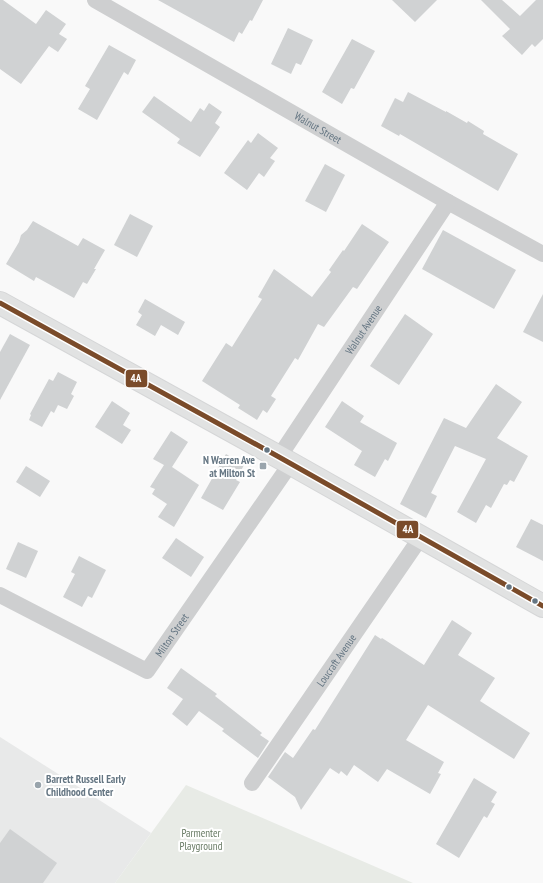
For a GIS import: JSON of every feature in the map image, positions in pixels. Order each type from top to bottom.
[{"type":"street","name":"Walnut Street","points":[[95,0],[448,202],[543,254]]},
{"type":"street","name":"Walnut Avenue","points":[[285,460],[448,202]]},
{"type":"street","points":[[0,303],[285,460],[543,606]]},
{"type":"street","name":"Milton Street","points":[[0,595],[147,672],[285,460]]},
{"type":"street","name":"Loucraft Avenue","points":[[252,782],[421,537]]},
{"type":"shaded area","name":"Barrett Russell Early Childhood Center","points":[[0,737],[151,833],[115,883],[0,883]]},
{"type":"green space","name":"Parmenter Playground","points":[[186,785],[413,883],[115,883]]},
{"type":"building","points":[[0,0],[3,0],[36,24],[46,10],[66,24],[59,34],[67,39],[58,52],[49,46],[21,84],[0,69]]},
{"type":"building","points":[[158,0],[263,0],[252,21],[250,20],[242,34],[239,32],[234,42]]},
{"type":"building","points":[[392,0],[437,0],[415,22]]},
{"type":"building","points":[[481,0],[502,0],[520,16],[536,0],[543,0],[543,39],[535,47],[532,44],[522,55],[502,36],[510,29]]},
{"type":"building","points":[[288,28],[313,40],[301,65],[296,63],[291,74],[271,64]]},
{"type":"building","points":[[352,39],[375,51],[354,89],[351,88],[342,104],[322,92]]},
{"type":"building","points":[[109,45],[136,60],[128,75],[124,72],[97,120],[78,109],[90,89],[85,86]]},
{"type":"building","points":[[408,92],[467,123],[468,121],[484,131],[483,134],[518,154],[498,191],[400,134],[399,136],[381,126],[395,98],[403,102]]},
{"type":"building","points":[[154,96],[191,122],[200,108],[204,111],[209,103],[222,112],[215,123],[220,127],[200,157],[177,143],[180,139],[142,112]]},
{"type":"building","points":[[258,133],[278,148],[270,158],[275,161],[264,177],[259,173],[247,190],[224,173],[248,140],[251,143]]},
{"type":"building","points":[[325,164],[345,175],[326,212],[305,201]]},
{"type":"building","points":[[130,214],[153,226],[137,257],[114,245]]},
{"type":"building","points":[[33,221],[78,246],[83,238],[105,250],[87,284],[83,282],[74,298],[36,277],[34,281],[6,264],[19,242],[21,235],[27,230]]},
{"type":"building","points":[[362,224],[389,242],[357,289],[353,287],[324,327],[318,324],[298,360],[295,358],[271,396],[276,399],[267,413],[263,410],[257,420],[238,408],[240,405],[202,381],[226,343],[232,347],[262,299],[258,297],[274,269],[312,297],[331,272],[329,270]]},
{"type":"building","points":[[443,230],[516,270],[494,309],[422,269]]},
{"type":"building","points":[[543,294],[543,342],[523,332]]},
{"type":"building","points":[[145,299],[185,322],[178,335],[161,325],[155,336],[136,325],[142,315],[138,312]]},
{"type":"building","points":[[405,314],[433,334],[399,385],[370,366]]},
{"type":"building","points":[[10,334],[30,345],[0,400],[0,352]]},
{"type":"building","points":[[58,372],[77,382],[71,394],[74,396],[67,409],[58,405],[54,413],[51,411],[42,427],[29,420],[30,414],[49,379],[53,381]]},
{"type":"building","points":[[496,384],[522,402],[497,438],[528,456],[514,482],[510,480],[507,485],[504,484],[491,508],[486,505],[476,523],[457,512],[486,459],[455,446],[431,493],[437,496],[426,518],[400,504],[444,418],[466,428]]},
{"type":"building","points":[[112,401],[130,413],[123,425],[131,430],[122,444],[95,427]]},
{"type":"building","points":[[342,401],[364,416],[360,422],[397,443],[388,461],[385,459],[375,477],[354,465],[362,451],[325,427]]},
{"type":"building","points":[[171,431],[188,442],[172,467],[199,485],[174,527],[158,517],[167,504],[152,494],[155,489],[150,487],[164,465],[153,459]]},
{"type":"building","points":[[226,454],[244,465],[236,480],[240,482],[223,510],[201,498]]},
{"type":"building","points":[[26,466],[50,481],[40,497],[16,482]]},
{"type":"building","points":[[531,519],[543,525],[543,561],[516,547]]},
{"type":"building","points":[[176,538],[204,557],[191,577],[162,558]]},
{"type":"building","points":[[18,542],[38,551],[26,578],[6,569]]},
{"type":"building","points":[[79,556],[106,570],[92,598],[88,596],[82,607],[63,597],[75,574],[71,572]]},
{"type":"building","points":[[452,620],[472,633],[458,655],[495,678],[480,701],[530,733],[514,759],[428,705],[406,740],[444,762],[438,773],[441,774],[430,794],[387,769],[378,782],[354,765],[347,776],[341,771],[339,774],[330,768],[301,810],[295,797],[268,777],[285,752],[293,758],[313,729],[315,730],[375,635],[424,665]]},
{"type":"building","points":[[181,668],[217,694],[215,696],[262,733],[260,735],[269,741],[258,758],[222,731],[224,729],[199,711],[187,726],[172,714],[183,699],[167,688]]},
{"type":"building","points":[[474,778],[497,792],[491,802],[495,804],[487,818],[484,816],[459,858],[436,844]]},
{"type":"building","points":[[10,829],[57,863],[43,883],[0,883],[0,843]]},
{"type":"transit line","name":"4A","points":[[0,303],[279,457],[543,606]]},
{"type":"place","name":"N Warren Ave at Milton St","points":[[263,466]]},
{"type":"place","name":"Barrett Russell Early Childhood Center","points":[[38,785]]}]
